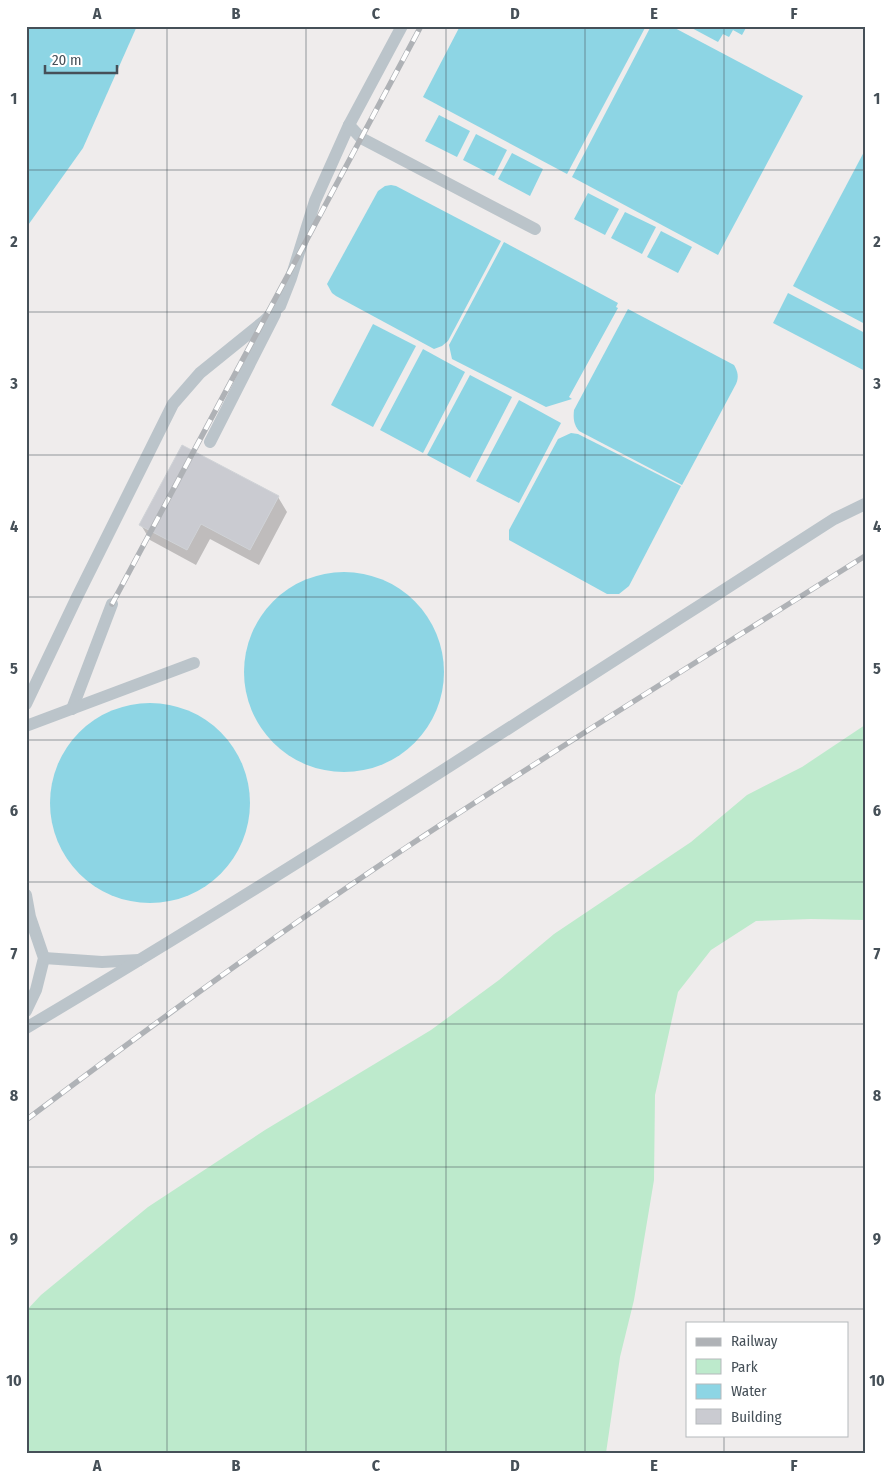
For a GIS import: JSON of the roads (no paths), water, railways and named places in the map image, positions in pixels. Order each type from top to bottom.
[{"type":"lane","points":[[210,442],[280,306],[291,278],[315,201],[349,125],[402,26]]},
{"type":"lane","points":[[349,125],[361,138],[536,229]]},
{"type":"lane","points":[[26,704],[173,404],[200,373],[280,306]]},
{"type":"lane","points":[[26,1028],[142,960],[489,741],[834,518],[865,504]]},
{"type":"lane","points":[[72,709],[112,604]]},
{"type":"lane","points":[[26,726],[194,663]]},
{"type":"lane","points":[[26,896],[30,917],[44,958],[36,990],[26,1012]]},
{"type":"lane","points":[[44,958],[102,962],[142,960]]},
{"type":"water","points":[[26,26],[137,26],[83,148],[26,228]]},
{"type":"water","points":[[460,26],[646,26],[567,174],[423,97]]},
{"type":"water","points":[[651,26],[671,26],[803,96],[718,255],[572,177]]},
{"type":"water","points":[[688,26],[747,26],[742,35],[733,30],[729,37],[723,34],[718,42]]},
{"type":"water","points":[[439,115],[470,131],[457,157],[425,141]]},
{"type":"water","points":[[476,134],[507,150],[494,176],[463,160]]},
{"type":"water","points":[[865,150],[865,324],[793,286]]},
{"type":"water","points":[[512,153],[543,169],[530,196],[498,179]]},
{"type":"water","points":[[391,185],[501,241],[448,341],[434,349],[336,296],[327,284],[378,191],[385,186]]},
{"type":"water","points":[[588,193],[619,209],[605,235],[574,219]]},
{"type":"water","points":[[625,212],[656,227],[642,254],[611,238]]},
{"type":"water","points":[[661,231],[692,247],[678,273],[647,257]]},
{"type":"water","points":[[504,242],[618,303],[616,307],[618,308],[569,397],[572,399],[546,407],[452,359],[449,345]]},
{"type":"water","points":[[788,293],[865,333],[865,371],[773,323]]},
{"type":"water","points":[[628,309],[734,365],[737,372],[738,379],[736,384],[682,485],[579,431],[575,424],[574,410]]},
{"type":"water","points":[[373,324],[416,346],[373,427],[331,405]]},
{"type":"water","points":[[423,349],[465,372],[423,453],[380,430]]},
{"type":"water","points":[[470,375],[512,397],[470,478],[427,455]]},
{"type":"water","points":[[519,400],[561,423],[519,503],[476,481]]},
{"type":"water","points":[[571,433],[578,434],[681,486],[629,586],[619,594],[607,594],[509,540],[509,530],[558,439]]},
{"type":"water","points":[[344,572],[373,576],[391,584],[415,601],[432,625],[440,643],[444,672],[440,701],[432,719],[415,743],[391,760],[373,768],[344,772],[315,768],[297,760],[273,743],[256,719],[248,701],[244,672],[248,643],[256,625],[273,601],[297,584],[315,576]]},
{"type":"water","points":[[150,703],[179,707],[197,715],[221,732],[238,756],[246,774],[250,803],[246,832],[238,850],[221,874],[197,891],[179,899],[150,903],[121,899],[103,891],[79,874],[62,850],[54,832],[50,803],[54,774],[62,756],[79,732],[103,715],[121,707]]},
{"type":"railway","points":[[112,604],[421,26]]},
{"type":"railway","points":[[26,1120],[312,911],[410,845],[637,699],[865,556]]}]
